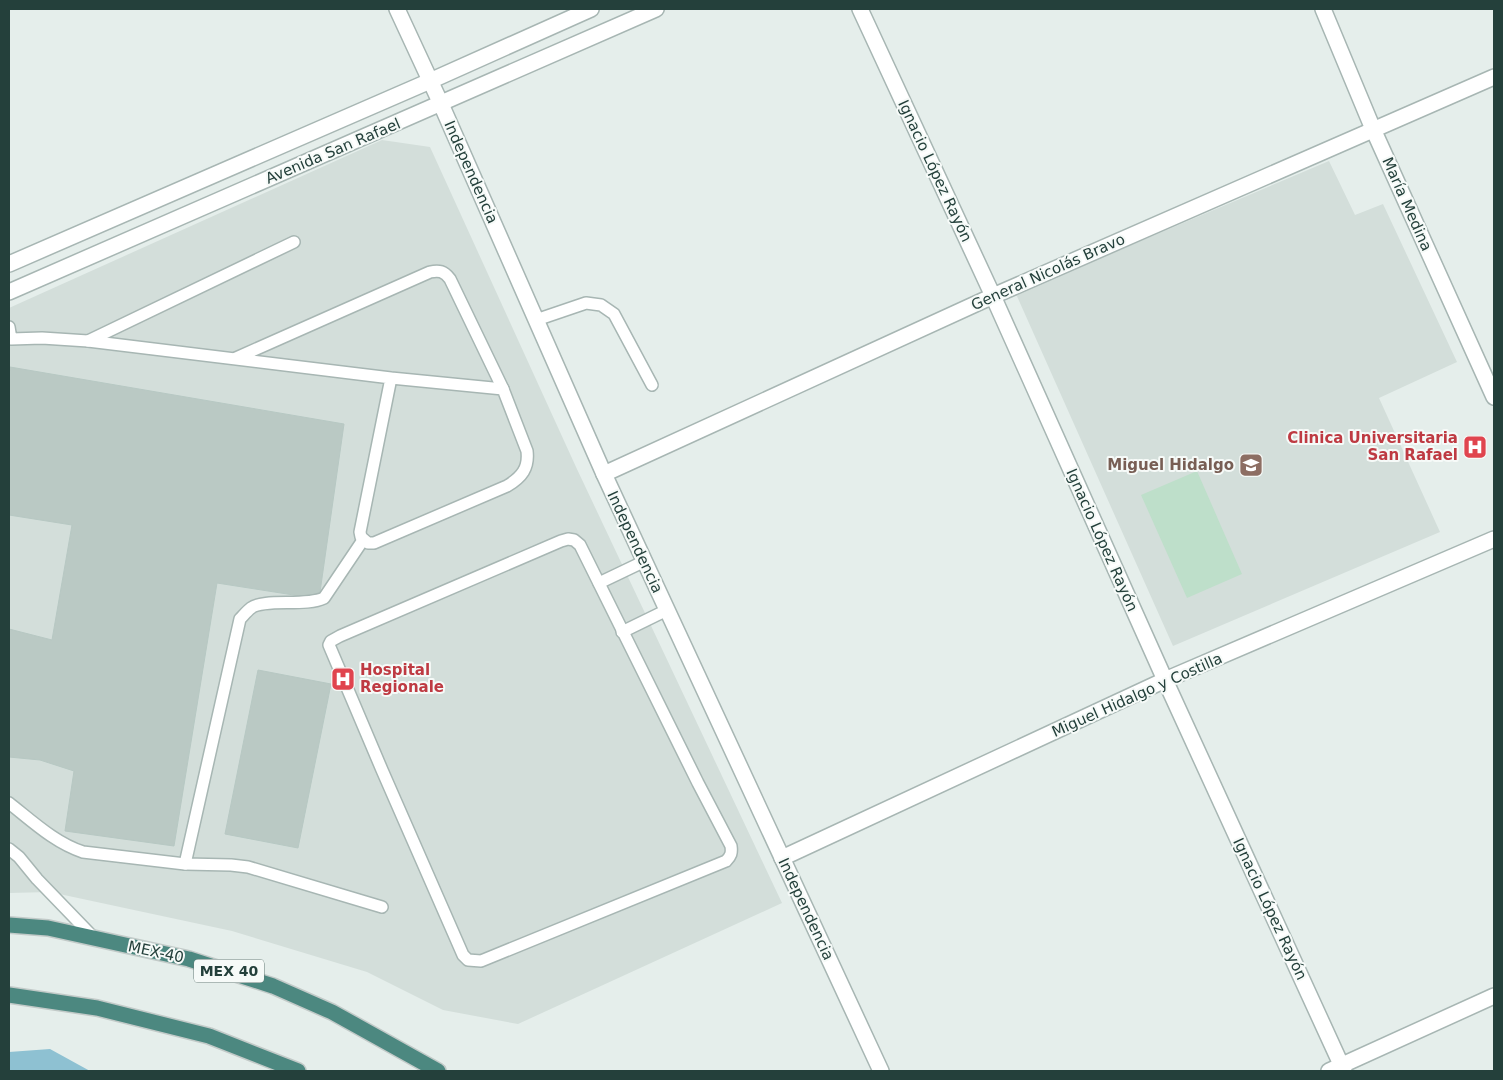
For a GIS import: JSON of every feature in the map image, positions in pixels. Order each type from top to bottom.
[{"type":"highway","name":"MEX-40","points":[[9,925],[48,928],[189,959],[272,986],[332,1012],[435,1069]]},
{"type":"highway","points":[[9,995],[97,1008],[209,1036],[298,1071]]},
{"type":"street","name":"Independencia","points":[[396,9],[441,104],[604,474],[881,1071]]},
{"type":"street","name":"Avenida San Rafael","points":[[9,264],[591,9]]},
{"type":"street","name":"Avenida San Rafael","points":[[9,292],[656,9]]},
{"type":"street","name":"Ignacio López Rayón","points":[[860,9],[993,296],[1338,1070]]},
{"type":"street","name":"María Medina","points":[[1323,9],[1373,128],[1494,397]]},
{"type":"street","name":"General Nicolás Bravo","points":[[604,474],[993,296],[1373,128],[1494,77]]},
{"type":"street","name":"Miguel Hidalgo y Costilla","points":[[782,858],[1165,680],[1494,539]]},
{"type":"street","points":[[1338,1070],[1494,996]]},
{"type":"lane","points":[[88,341],[294,242]]},
{"type":"lane","points":[[234,359],[430,272],[442,272],[450,279],[503,389],[527,451],[528,460],[526,468],[521,475],[507,486],[374,543],[368,543],[363,540],[360,532],[391,378]]},
{"type":"lane","points":[[536,320],[586,303],[601,305],[614,314],[652,385]]},
{"type":"lane","points":[[9,327],[10,340],[42,338],[88,341],[391,378],[503,389]]},
{"type":"lane","points":[[185,864],[240,620],[252,606],[317,602],[324,598],[363,540]]},
{"type":"lane","points":[[574,540],[580,545],[622,632],[730,846],[732,851],[730,857],[726,861],[481,961],[468,960],[463,955],[436,896],[330,645],[331,641],[561,541],[574,540]]},
{"type":"lane","points":[[598,583],[645,562]]},
{"type":"lane","points":[[622,632],[667,610]]},
{"type":"lane","points":[[9,803],[50,835],[72,848],[94,854],[185,864],[248,867],[382,907]]},
{"type":"lane","points":[[9,849],[19,857],[36,879],[94,938]]},
{"type":"shaded area","name":"Hospital Regionale","points":[[382,140],[430,147],[576,467],[782,903],[518,1024],[443,1010],[367,972],[232,931],[50,892],[9,893],[9,308]]},
{"type":"shaded area","name":"Miguel Hidalgo","points":[[1329,161],[1355,215],[1383,204],[1457,362],[1379,398],[1440,532],[1173,646],[1016,294]]},
{"type":"green space","points":[[1197,471],[1242,574],[1187,598],[1141,495]]},
{"type":"water","points":[[50,1049],[90,1071],[9,1071],[9,1052]]},
{"type":"building","points":[[10,367],[344,424],[319,599],[217,583],[174,846],[65,831],[74,771],[40,760],[9,757],[9,629],[52,640],[72,525],[9,515]]},
{"type":"building","points":[[258,670],[331,684],[298,848],[225,834]]},
{"type":"place","name":"Clinica Universitaria San Rafael","points":[[1475,447]]},
{"type":"place","name":"Miguel Hidalgo","points":[[1251,465]]},
{"type":"place","name":"Hospital Regionale","points":[[343,679]]}]
